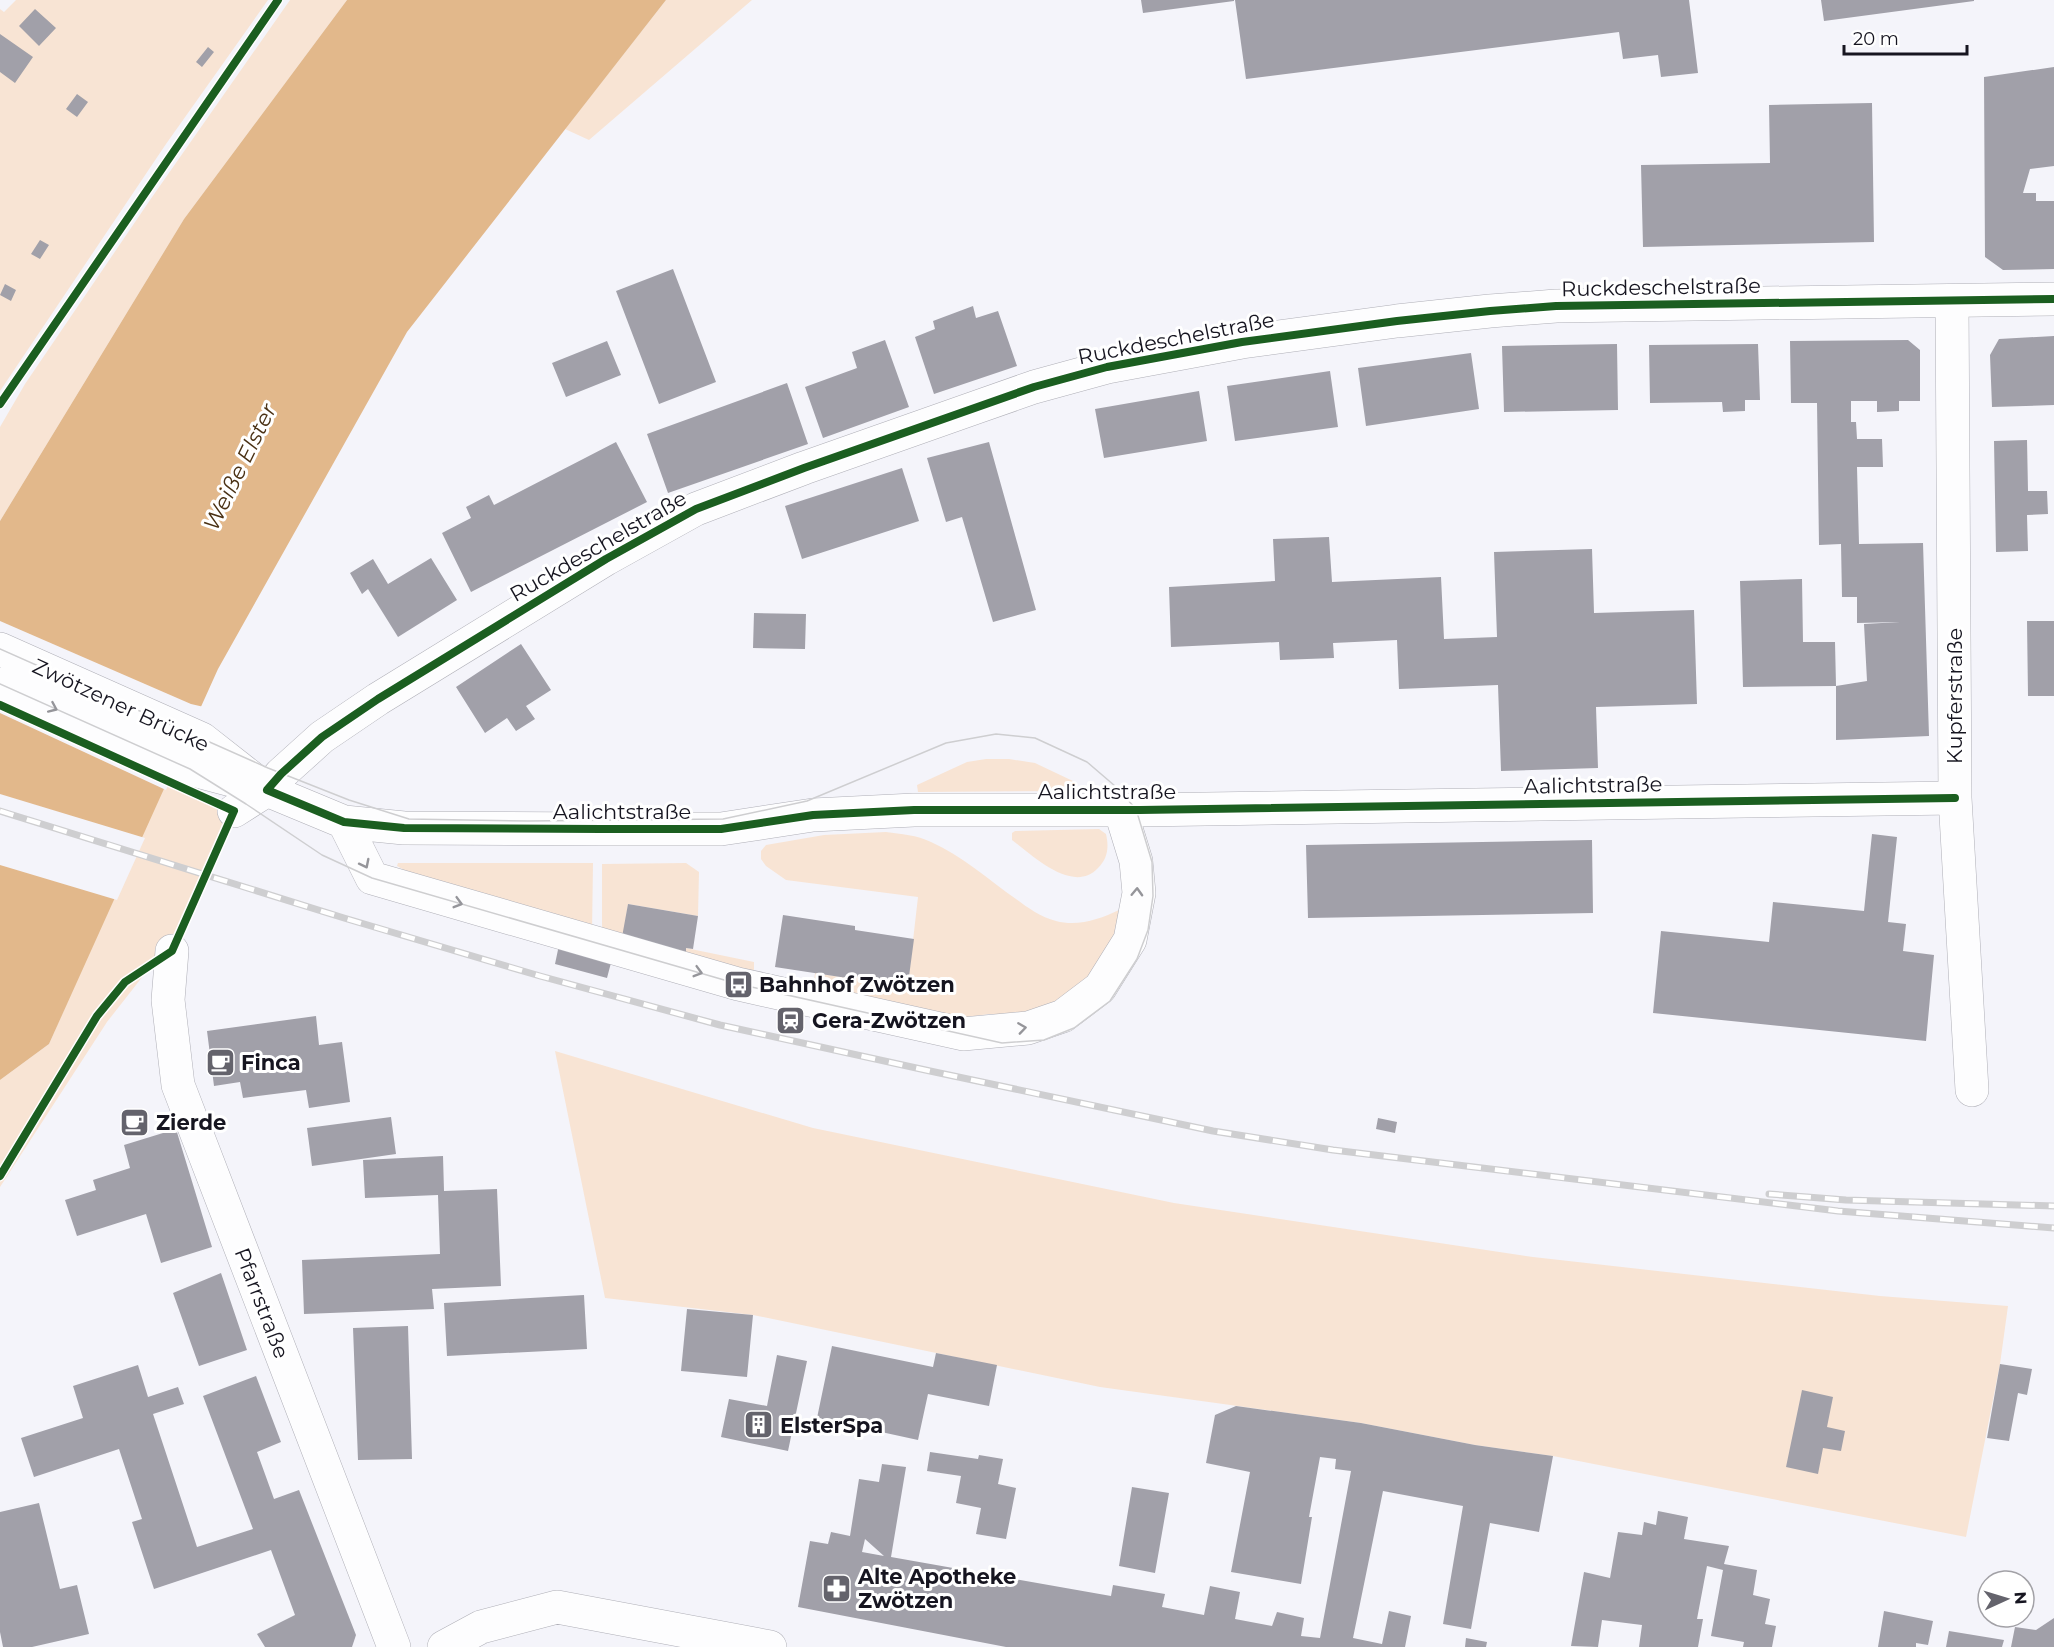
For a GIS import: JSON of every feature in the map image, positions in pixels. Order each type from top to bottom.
[{"type":"street","name":"Ruckdeschelstraße","points":[[234,812],[267,790],[281,774],[322,737],[378,699],[606,559],[696,509],[804,468],[1067,377],[1144,359],[1242,342],[1490,311],[1567,306],[2054,299]]},
{"type":"street","name":"Kupferstraße","points":[[1952,301],[1955,798],[1972,1090]]},
{"type":"street","name":"Zwötzener Brücke","points":[[0,649],[202,739],[267,790]]},
{"type":"street","name":"Zwötzener Brücke","points":[[0,684],[190,769],[267,790]]},
{"type":"street","name":"Aalichtstraße","points":[[267,790],[344,822],[404,828],[721,829],[813,815],[914,810],[1140,810],[1955,798]]},
{"type":"street","points":[[344,822],[372,878],[738,984],[963,1034],[1028,1028],[1063,1016],[1100,988],[1130,940],[1139,893],[1136,861],[1124,822]]},
{"type":"street","name":"Pfarrstraße","points":[[172,951],[168,1000],[178,1084],[394,1647]]},
{"type":"street","points":[[444,1647],[481,1627],[557,1606],[770,1647]]},
{"type":"shaded area","points":[[16,0],[268,0],[166,144],[0,391],[0,9],[4,12]]},
{"type":"shaded area","points":[[290,0],[347,0],[184,219],[0,521],[0,427],[25,384]]},
{"type":"shaded area","points":[[666,0],[752,0],[589,140],[565,129]]},
{"type":"shaded area","points":[[1009,759],[1035,763],[1075,782],[1075,789],[1071,791],[918,792],[917,785],[967,762]]},
{"type":"shaded area","points":[[165,780],[234,811],[183,925],[107,1022],[0,1187],[0,1080],[49,1044]]},
{"type":"shaded area","points":[[1099,829],[1106,834],[1107,839],[1107,852],[1104,860],[1088,875],[1077,877],[1053,870],[1012,840],[1012,833],[1015,831]]},
{"type":"shaded area","points":[[886,832],[909,835],[942,847],[1030,909],[1050,919],[1064,923],[1081,923],[1119,910],[1124,914],[1107,961],[1069,997],[1020,1014],[989,1014],[939,1021],[813,989],[815,973],[847,978],[848,975],[908,984],[918,897],[786,880],[766,866],[761,859],[761,851],[766,845],[824,835]]},
{"type":"shaded area","points":[[398,863],[593,863],[592,933],[429,884],[397,866]]},
{"type":"shaded area","points":[[686,863],[699,872],[698,916],[628,904],[623,937],[686,951],[686,948],[754,962],[754,976],[602,935],[602,864]]},
{"type":"shaded area","points":[[555,1051],[813,1128],[1174,1203],[1533,1257],[1880,1296],[2008,1306],[2000,1364],[1966,1537],[1553,1456],[1475,1445],[1361,1423],[1100,1387],[753,1315],[605,1298]]},
{"type":"water","name":"Weiße Elster","points":[[347,0],[666,0],[407,332],[218,669],[49,1044],[0,1080],[0,521],[184,219]]},
{"type":"pier","points":[[0,621],[191,704],[204,707],[166,790],[0,713]]},
{"type":"pier","points":[[0,794],[145,838],[117,900],[0,865]]},
{"type":"building","points":[[1141,0],[1234,0],[1234,1],[1143,13]]},
{"type":"building","points":[[1235,0],[1689,0],[1698,73],[1661,77],[1658,55],[1623,59],[1619,32],[1246,79]]},
{"type":"building","points":[[1821,0],[1974,0],[1974,1],[1824,21]]},
{"type":"building","points":[[35,9],[56,28],[39,46],[19,26]]},
{"type":"building","points":[[0,34],[33,57],[15,83],[0,72]]},
{"type":"building","points":[[208,47],[214,52],[202,67],[196,62]]},
{"type":"building","points":[[2054,67],[2054,166],[2030,169],[2023,193],[2036,193],[2036,201],[2054,201],[2054,269],[2003,270],[1985,257],[1984,77]]},
{"type":"building","points":[[77,94],[88,102],[77,117],[66,109]]},
{"type":"building","points":[[1872,103],[1874,242],[1643,247],[1641,165],[1770,163],[1769,105]]},
{"type":"building","points":[[40,240],[49,245],[40,259],[31,254]]},
{"type":"building","points":[[673,269],[716,382],[659,404],[616,291]]},
{"type":"building","points":[[5,284],[16,290],[11,301],[0,295]]},
{"type":"building","points":[[973,306],[976,318],[998,311],[1017,366],[934,394],[915,337],[935,329],[933,321]]},
{"type":"building","points":[[2054,336],[2054,405],[1992,407],[1990,355],[1999,339]]},
{"type":"building","points":[[885,340],[909,407],[823,438],[805,387],[857,368],[852,352]]},
{"type":"building","points":[[1908,340],[1920,350],[1920,401],[1899,401],[1899,411],[1877,412],[1877,401],[1851,401],[1851,422],[1856,422],[1857,439],[1882,439],[1883,467],[1857,467],[1859,544],[1923,543],[1929,736],[1836,740],[1836,686],[1867,681],[1864,624],[1900,622],[1857,623],[1857,597],[1842,597],[1841,544],[1819,545],[1817,403],[1791,403],[1790,341]]},
{"type":"building","points":[[607,341],[621,375],[566,397],[552,363]]},
{"type":"building","points":[[1617,344],[1618,410],[1504,412],[1502,346]]},
{"type":"building","points":[[1758,344],[1760,400],[1745,400],[1745,411],[1723,412],[1722,402],[1650,403],[1649,345]]},
{"type":"building","points":[[1471,353],[1479,409],[1366,426],[1358,368]]},
{"type":"building","points":[[1330,371],[1338,427],[1235,441],[1227,386]]},
{"type":"building","points":[[787,383],[808,444],[668,493],[647,434]]},
{"type":"building","points":[[1199,391],[1207,441],[1104,458],[1095,409]]},
{"type":"building","points":[[2027,440],[2028,491],[2047,491],[2048,514],[2027,515],[2028,551],[1996,552],[1994,441]]},
{"type":"building","points":[[616,442],[647,502],[471,592],[442,533],[471,518],[466,507],[489,495],[494,505]]},
{"type":"building","points":[[989,442],[1036,610],[993,622],[962,517],[946,522],[927,458]]},
{"type":"building","points":[[902,468],[919,521],[802,559],[785,506]]},
{"type":"building","points":[[1329,537],[1332,582],[1441,577],[1444,639],[1497,637],[1494,552],[1592,549],[1594,613],[1694,610],[1697,704],[1596,707],[1598,768],[1501,771],[1498,685],[1399,689],[1397,640],[1333,643],[1334,658],[1280,660],[1279,642],[1171,647],[1169,587],[1275,581],[1273,539]]},
{"type":"building","points":[[431,558],[457,600],[398,637],[368,589],[362,594],[350,573],[373,559],[388,584]]},
{"type":"building","points":[[1802,579],[1803,642],[1835,642],[1836,686],[1743,687],[1740,581]]},
{"type":"building","points":[[754,613],[806,614],[805,649],[753,648]]},
{"type":"building","points":[[2027,621],[2054,621],[2054,696],[2028,696]]},
{"type":"building","points":[[521,644],[551,690],[526,706],[535,719],[516,731],[507,718],[485,733],[456,687]]},
{"type":"building","points":[[1872,834],[1897,837],[1888,922],[1906,924],[1903,951],[1934,955],[1926,1041],[1653,1013],[1661,931],[1769,942],[1773,902],[1864,911]]},
{"type":"building","points":[[1592,840],[1593,913],[1308,918],[1306,845]]},
{"type":"building","points":[[628,904],[698,916],[693,949],[686,948],[686,952],[622,937]]},
{"type":"building","points":[[783,915],[855,926],[855,930],[914,939],[908,984],[775,967]]},
{"type":"building","points":[[559,945],[612,959],[607,978],[555,964]]},
{"type":"building","points":[[316,1016],[319,1045],[342,1042],[350,1102],[309,1108],[306,1090],[243,1098],[240,1082],[214,1086],[207,1031]]},
{"type":"building","points":[[391,1117],[396,1154],[312,1166],[307,1128]]},
{"type":"building","points":[[1378,1118],[1397,1122],[1395,1133],[1376,1129]]},
{"type":"building","points":[[176,1129],[212,1247],[161,1263],[146,1214],[77,1236],[65,1200],[96,1190],[93,1180],[130,1168],[124,1145]]},
{"type":"building","points":[[443,1156],[444,1191],[497,1189],[501,1286],[432,1289],[434,1309],[304,1314],[302,1260],[440,1254],[438,1195],[365,1198],[363,1160]]},
{"type":"building","points":[[221,1273],[247,1350],[199,1366],[173,1293]]},
{"type":"building","points":[[584,1295],[587,1349],[447,1356],[444,1303]]},
{"type":"building","points":[[687,1309],[753,1315],[747,1377],[681,1371]]},
{"type":"building","points":[[408,1326],[412,1459],[358,1460],[353,1328]]},
{"type":"building","points":[[832,1346],[933,1367],[936,1353],[997,1365],[989,1406],[928,1394],[918,1440],[817,1418]]},
{"type":"building","name":"ElsterSpa","points":[[777,1355],[807,1361],[788,1451],[721,1437],[729,1399],[767,1406]]},
{"type":"building","points":[[2000,1364],[2032,1369],[2027,1395],[2018,1393],[2009,1441],[1987,1438]]},
{"type":"building","points":[[138,1365],[148,1397],[178,1387],[184,1404],[153,1414],[197,1547],[253,1529],[203,1396],[256,1376],[281,1442],[257,1452],[274,1499],[299,1490],[356,1635],[352,1647],[265,1647],[257,1634],[295,1615],[271,1550],[154,1589],[132,1522],[142,1519],[119,1449],[34,1477],[21,1438],[83,1418],[73,1386]]},
{"type":"building","points":[[1802,1390],[1833,1397],[1827,1427],[1845,1431],[1841,1451],[1823,1448],[1818,1474],[1786,1467]]},
{"type":"building","points":[[1236,1406],[1361,1423],[1475,1445],[1553,1456],[1539,1532],[1490,1523],[1471,1629],[1443,1624],[1463,1506],[1383,1491],[1353,1638],[1382,1644],[1389,1611],[1411,1616],[1405,1647],[1006,1647],[798,1607],[810,1541],[828,1544],[831,1532],[850,1536],[859,1479],[879,1482],[882,1464],[906,1467],[891,1557],[1111,1596],[1113,1585],[1165,1594],[1162,1607],[1204,1615],[1210,1586],[1240,1592],[1235,1619],[1272,1626],[1277,1612],[1304,1618],[1301,1636],[1320,1638],[1351,1471],[1335,1469],[1336,1459],[1320,1457],[1309,1517],[1312,1517],[1301,1584],[1231,1572],[1250,1472],[1206,1463],[1215,1415]],"holes":[[[865,1539],[884,1556],[862,1552]]]},
{"type":"building","points":[[930,1452],[978,1459],[979,1455],[1003,1459],[998,1484],[1016,1488],[1006,1539],[976,1534],[981,1508],[956,1503],[961,1476],[927,1471]]},
{"type":"building","points":[[1132,1487],[1169,1493],[1155,1573],[1119,1566]]},
{"type":"building","points":[[39,1503],[60,1589],[77,1585],[89,1634],[32,1647],[3,1647],[0,1632],[0,1512]]},
{"type":"building","points":[[1658,1511],[1688,1517],[1684,1539],[1729,1546],[1724,1564],[1757,1570],[1753,1595],[1770,1599],[1765,1624],[1776,1626],[1772,1647],[1743,1647],[1744,1642],[1711,1636],[1723,1570],[1707,1566],[1697,1619],[1703,1619],[1698,1647],[1639,1647],[1642,1625],[1602,1620],[1598,1647],[1571,1646],[1584,1572],[1610,1578],[1618,1532],[1642,1535],[1644,1522],[1656,1525]]},
{"type":"building","points":[[1884,1611],[1933,1621],[1928,1645],[1916,1643],[1916,1647],[1878,1647]]},
{"type":"building","points":[[2054,1618],[2054,1647],[2011,1647],[2015,1629],[2036,1630]]},
{"type":"building","points":[[1949,1631],[2004,1640],[2002,1647],[1946,1647]]},
{"type":"building","points":[[1466,1638],[1487,1642],[1486,1647],[1465,1647]]},
{"type":"tram line","points":[[0,649],[268,768],[349,800],[409,819],[528,821],[723,819],[807,801],[946,743],[996,734],[1035,738],[1087,762],[1115,786],[1136,809],[1152,862],[1153,896],[1148,930],[1137,959],[1110,1001],[1074,1028],[1044,1040],[1002,1043],[738,984],[372,878],[322,855],[190,769],[0,684]]},
{"type":"railway","points":[[0,811],[344,918],[540,976],[720,1025],[1213,1131],[1333,1150],[1838,1211],[2054,1228]]},
{"type":"railway","points":[[1769,1194],[1846,1200],[2054,1206]]},
{"type":"cycle path","points":[[0,404],[278,0]]},
{"type":"cycle path","points":[[1955,798],[1140,810],[914,810],[813,815],[721,829],[602,829],[404,828],[344,822],[267,790],[281,774],[322,737],[378,699],[606,559],[696,509],[804,468],[1034,387],[1107,367],[1242,342],[1490,311],[1556,306],[2054,299]]},
{"type":"cycle path","points":[[0,705],[234,811],[172,951],[125,982],[97,1016],[0,1176]]},
{"type":"place","name":"Bahnhof Zwötzen","points":[[738,984]]},
{"type":"place","name":"Gera-Zwötzen","points":[[791,1020]]},
{"type":"place","name":"Finca","points":[[220,1062]]},
{"type":"place","name":"Zierde","points":[[135,1122]]},
{"type":"place","name":"ElsterSpa","points":[[759,1425]]},
{"type":"place","name":"Alte Apotheke Zwötzen","points":[[837,1588]]}]
